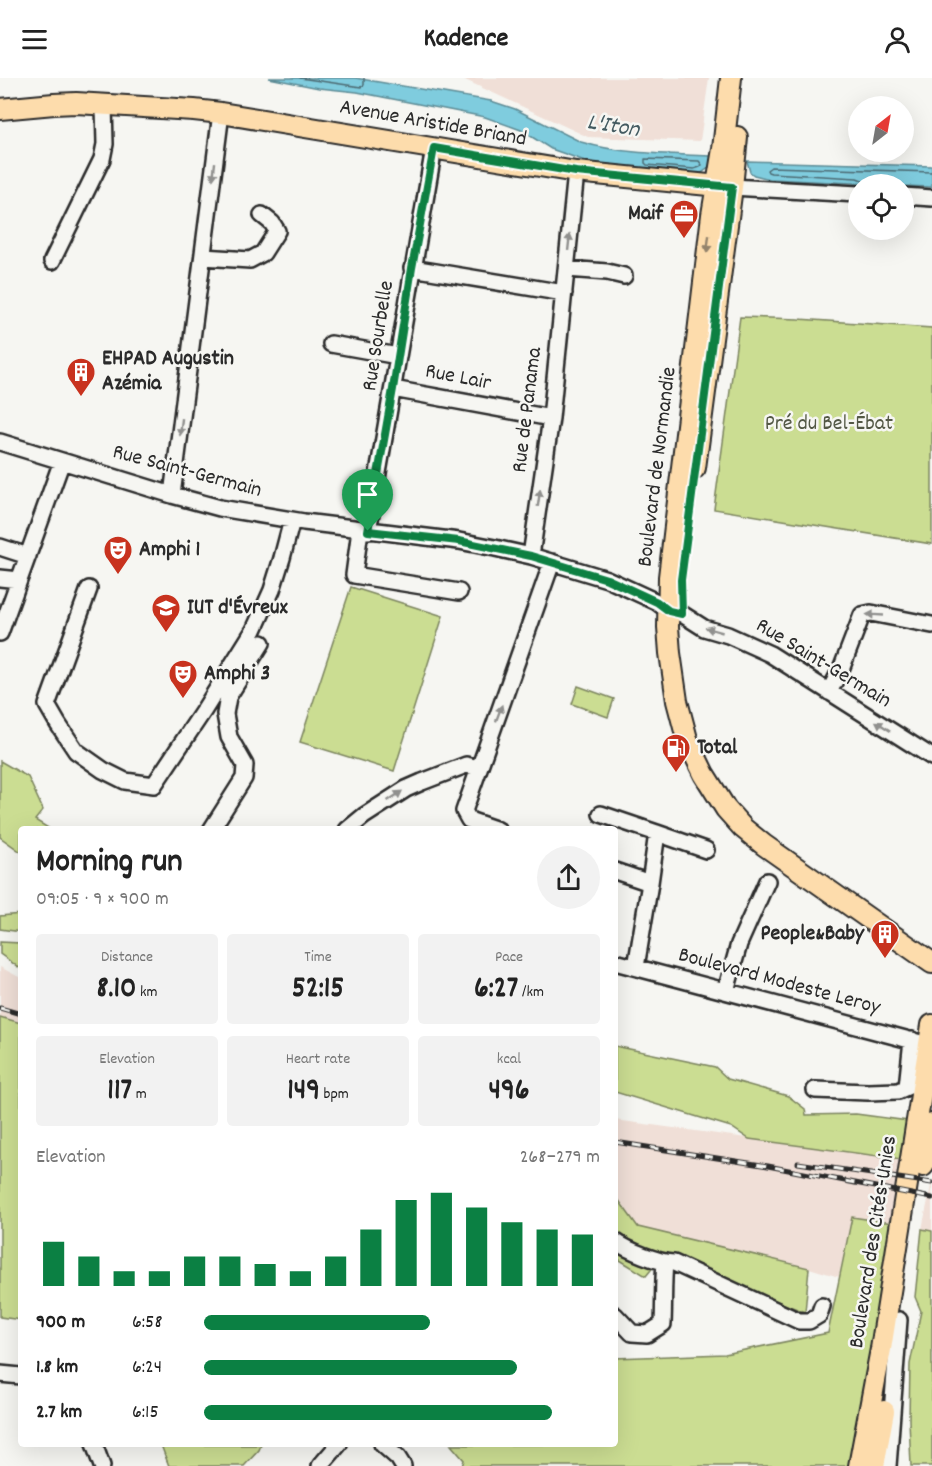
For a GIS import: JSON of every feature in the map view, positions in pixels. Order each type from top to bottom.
[{"type":"main road","name":"Boulevard de Normandie","points":[[724,186],[723,149],[731,78]]},
{"type":"main road","name":"Boulevard de Normandie","points":[[743,78],[724,186],[669,577],[691,708],[701,741],[718,776],[745,812],[773,837],[918,945]]},
{"type":"main road","name":"Avenue Aristide Briand","points":[[0,110],[54,104],[194,110],[576,172],[724,186]]},
{"type":"main road","points":[[918,945],[932,963]]},
{"type":"main road","points":[[918,945],[932,974]]},
{"type":"main road","name":"Boulevard des Cités-Unies","points":[[859,1466],[881,1349],[924,1044],[932,1024]]},
{"type":"main road","name":"Boulevard des Cités-Unies","points":[[874,1466],[924,1155],[932,1124]]},
{"type":"street","points":[[52,261],[102,159],[105,144],[104,105]]},
{"type":"street","points":[[172,495],[221,113]]},
{"type":"street","name":"Rue Sourbelle","points":[[434,148],[393,389],[354,575],[459,592]]},
{"type":"street","name":"Rue de Panama","points":[[531,556],[551,418],[576,172]]},
{"type":"street","name":"Avenue Aristide Briand","points":[[724,186],[848,193]]},
{"type":"street","points":[[914,197],[932,198]]},
{"type":"street","points":[[203,257],[250,260],[263,253],[277,231],[272,223],[262,215]]},
{"type":"street","points":[[412,268],[564,293]]},
{"type":"street","points":[[567,269],[607,272],[624,276]]},
{"type":"street","points":[[331,344],[398,356]]},
{"type":"street","name":"Rue Lair","points":[[393,389],[551,418]]},
{"type":"street","name":"Rue Saint-Germain","points":[[0,442],[220,508],[364,530],[459,541],[531,556],[607,579],[657,602],[704,628],[728,635],[770,654],[932,757]]},
{"type":"street","points":[[0,633],[6,603],[19,580],[62,461]]},
{"type":"street","points":[[89,589],[47,705],[76,751],[103,770],[125,781],[154,785],[254,630],[272,590],[292,520]]},
{"type":"street","points":[[0,547],[28,556]]},
{"type":"street","points":[[486,826],[469,820],[464,812],[552,562]]},
{"type":"street","points":[[0,578],[19,580]]},
{"type":"street","points":[[829,692],[842,667],[862,615],[871,613],[932,625]]},
{"type":"street","points":[[214,826],[244,778],[245,765],[229,737],[225,714],[228,697],[262,643]]},
{"type":"street","points":[[352,826],[406,789],[466,765],[479,768]]},
{"type":"street","points":[[601,814],[706,849]]},
{"type":"street","points":[[636,967],[657,834]]},
{"type":"street","points":[[618,872],[650,883]]},
{"type":"street","points":[[726,991],[739,944],[766,881]]},
{"type":"street","name":"Boulevard Modeste Leroy","points":[[618,963],[924,1044]]},
{"type":"street","points":[[815,1090],[898,1091],[907,1087],[924,1044]]},
{"type":"street","points":[[618,1243],[665,1263],[674,1263],[799,1321],[809,1321],[819,1316],[822,1306]]},
{"type":"street","points":[[618,1318],[632,1333],[648,1334],[663,1323],[665,1263]]},
{"type":"street","points":[[888,1466],[899,1320]]},
{"type":"street","points":[[0,1374],[18,1376]]},
{"type":"street","points":[[95,1447],[102,1466]]},
{"type":"street","points":[[320,1466],[336,1447]]},
{"type":"street","points":[[385,1447],[403,1466]]},
{"type":"shaded area","points":[[456,78],[709,78],[700,141],[588,137],[463,79]]},
{"type":"shaded area","points":[[0,967],[18,976],[18,1022],[0,1017]]},
{"type":"shaded area","points":[[618,1120],[901,1159],[892,1223],[852,1217],[839,1277],[638,1227],[618,1199]]},
{"type":"shaded area","points":[[932,1181],[932,1231],[922,1229]]},
{"type":"green space","name":"Pré du Bel-Ébat","points":[[740,317],[932,328],[932,544],[714,509]]},
{"type":"green space","points":[[351,587],[443,616],[394,771],[300,742]]},
{"type":"green space","points":[[578,686],[614,699],[608,717],[572,704]]},
{"type":"green space","points":[[0,761],[28,777],[43,810],[35,820],[45,826],[18,826],[18,850],[0,837]]},
{"type":"green space","points":[[18,914],[18,932],[0,929],[0,916]]},
{"type":"green space","points":[[0,942],[18,943],[18,967],[0,954]]},
{"type":"green space","points":[[0,1017],[18,1022],[18,1320],[0,1317]]},
{"type":"green space","points":[[618,1047],[715,1067],[728,1079],[788,1096],[805,1109],[806,1115],[856,1114],[908,1121],[901,1159],[749,1139],[731,1127],[618,1093]]},
{"type":"green space","points":[[618,1199],[638,1227],[809,1268],[805,1312],[629,1244],[618,1235]]},
{"type":"green space","points":[[852,1217],[892,1223],[858,1438],[848,1466],[462,1466],[464,1460],[453,1447],[618,1447],[618,1358],[725,1354],[828,1333]]},
{"type":"green space","points":[[922,1229],[932,1231],[932,1466],[911,1466],[910,1364],[921,1311],[915,1297]]},
{"type":"green space","points":[[618,1249],[655,1265],[646,1276],[618,1259]]},
{"type":"green space","points":[[162,1447],[260,1447],[244,1466],[169,1466]]},
{"type":"water","points":[[269,78],[355,78],[491,101],[515,109],[581,142],[597,146],[647,153],[715,156],[710,167],[694,175],[588,162],[551,149],[521,130],[485,117],[357,92],[319,88]]},
{"type":"water","points":[[747,161],[932,166],[932,187],[914,186],[914,174],[848,174],[848,183],[770,179],[750,172]]},
{"type":"railway","points":[[0,1008],[18,1013]]},
{"type":"railway","points":[[618,1142],[768,1166],[932,1198]]},
{"type":"railway","points":[[798,1163],[932,1183]]},
{"type":"place","name":"Maif","points":[[684,240]]},
{"type":"place","name":"EHPAD Augustin Azémia","points":[[81,398]]},
{"type":"place","name":"Amphi 1","points":[[118,576]]},
{"type":"place","name":"IUT d'Évreux","points":[[166,634]]},
{"type":"place","name":"Amphi 3","points":[[183,700]]},
{"type":"place","name":"Total","points":[[676,774]]},
{"type":"place","name":"People&Baby","points":[[885,960]]},
{"type":"route","points":[[434,148],[576,172],[732,187],[681,580],[682,614],[669,611],[657,602],[607,579],[531,556],[459,541],[368,531],[434,148]]},
{"type":"water label","name":"L'Iton","points":[[613,127]]}]
